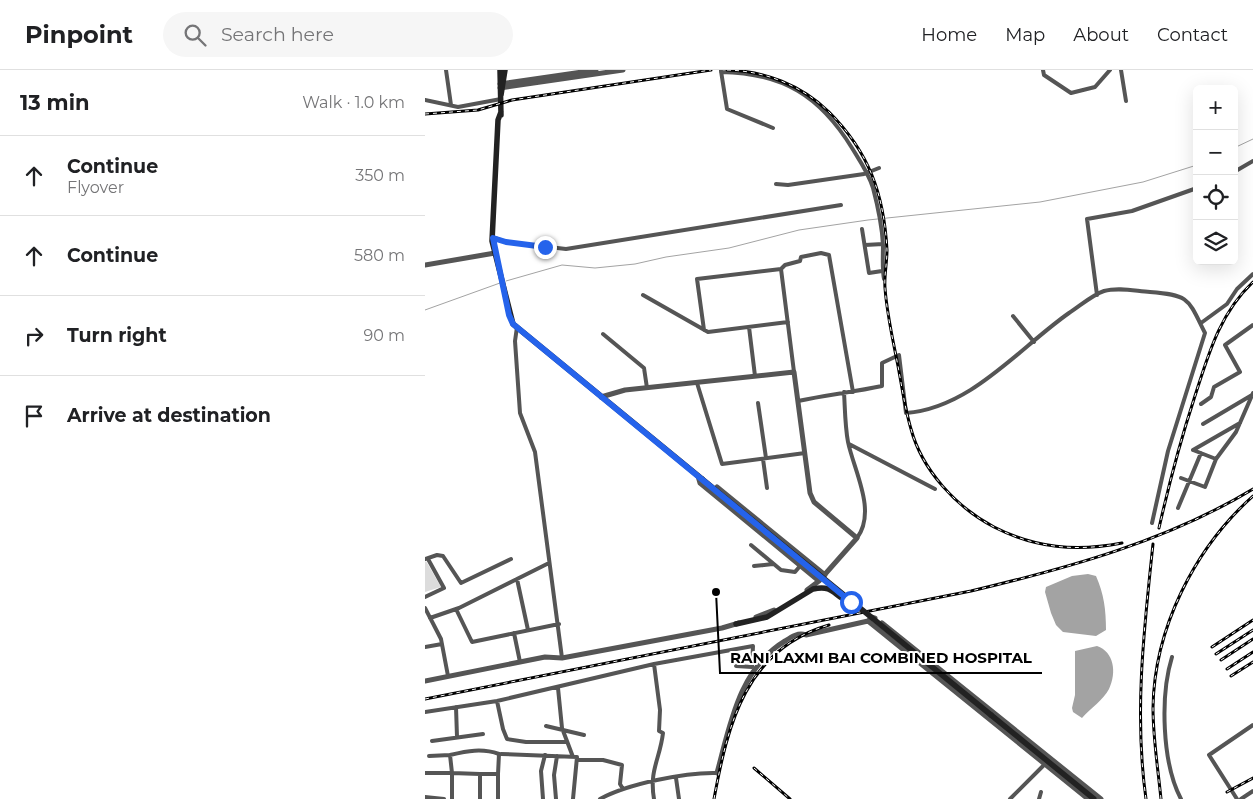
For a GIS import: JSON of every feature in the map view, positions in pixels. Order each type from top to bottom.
[{"type":"main road","points":[[500,70],[502,86]]},
{"type":"main road","points":[[505,70],[501,97],[493,238],[509,315],[517,328],[1094,799]]},
{"type":"main road","points":[[739,623],[767,617],[813,589],[831,588],[851,602]]},
{"type":"street","points":[[445,70],[451,106]]},
{"type":"street","points":[[502,86],[596,70]]},
{"type":"street","points":[[502,86],[623,70]]},
{"type":"street","points":[[1043,70],[1044,75],[1071,93],[1095,87],[1110,70]]},
{"type":"street","points":[[1121,70],[1126,101]]},
{"type":"street","points":[[773,128],[727,110],[721,71],[748,72],[783,83],[809,97],[839,129],[867,172],[876,198],[883,244],[883,279]]},
{"type":"street","points":[[425,100],[458,106],[501,97]]},
{"type":"street","points":[[1238,170],[1253,162]]},
{"type":"street","points":[[776,184],[788,185],[867,172],[879,168]]},
{"type":"street","points":[[1097,295],[1087,219],[1132,210],[1193,189]]},
{"type":"street","points":[[493,238],[506,242],[566,250],[841,205]]},
{"type":"street","points":[[862,229],[869,273],[883,272]]},
{"type":"street","points":[[865,245],[883,244]]},
{"type":"street","points":[[425,265],[495,252]]},
{"type":"street","points":[[704,330],[697,279],[781,269],[785,265],[800,261],[801,257],[821,253],[829,255],[853,392]]},
{"type":"street","points":[[781,269],[810,493],[814,502],[857,538]]},
{"type":"street","points":[[1201,323],[1227,304],[1237,289],[1253,274]]},
{"type":"street","points":[[798,401],[883,386],[883,363],[899,355],[906,413],[927,412],[968,391],[1034,342],[1060,320],[1097,295],[1115,289],[1178,296],[1189,301],[1205,333],[1168,451],[1152,523]]},
{"type":"street","points":[[643,295],[708,332],[788,322]]},
{"type":"street","points":[[1013,316],[1034,342]]},
{"type":"street","points":[[749,327],[755,376]]},
{"type":"street","points":[[1201,404],[1211,397],[1214,388],[1240,372],[1225,345],[1253,327]]},
{"type":"street","points":[[517,328],[515,349],[520,413],[535,452],[562,658]]},
{"type":"street","points":[[603,334],[643,368],[647,388]]},
{"type":"street","points":[[601,397],[616,392],[794,372]]},
{"type":"street","points":[[697,383],[722,464],[805,453]]},
{"type":"street","points":[[425,680],[545,657],[562,658],[739,623],[784,606],[819,582],[857,538],[864,525],[863,497],[849,444],[844,392]]},
{"type":"street","points":[[1181,478],[1205,487],[1215,460],[1240,423],[1253,394]]},
{"type":"street","points":[[1203,424],[1253,394]]},
{"type":"street","points":[[758,403],[767,488]]},
{"type":"street","points":[[1215,460],[1193,450],[1240,423]]},
{"type":"street","points":[[849,444],[935,489]]},
{"type":"street","points":[[1178,508],[1201,453]]},
{"type":"street","points":[[819,582],[700,482],[699,477],[704,477],[825,575]]},
{"type":"street","points":[[751,545],[781,570],[795,572],[800,566]]},
{"type":"street","points":[[425,597],[444,588],[427,559],[437,555],[443,556],[461,583],[511,559]]},
{"type":"street","points":[[430,618],[456,609],[549,564]]},
{"type":"street","points":[[754,566],[773,564]]},
{"type":"street","points":[[517,579],[528,630]]},
{"type":"street","points":[[425,608],[442,644],[448,676]]},
{"type":"street","points":[[456,609],[472,642],[559,624]]},
{"type":"street","points":[[600,799],[623,789],[651,782],[702,772],[717,773],[739,696],[750,674],[770,653],[799,634],[868,621],[874,617],[999,721]]},
{"type":"street","points":[[514,633],[520,662]]},
{"type":"street","points":[[425,647],[442,644]]},
{"type":"street","points":[[425,712],[497,701],[654,664],[753,646],[752,667],[736,666]]},
{"type":"street","points":[[1172,657],[1165,687],[1166,744],[1173,785],[1181,799]]},
{"type":"street","points":[[654,664],[660,710],[659,731],[663,733],[661,750],[656,757],[651,782],[654,799]]},
{"type":"street","points":[[558,688],[562,728],[575,758],[573,799]]},
{"type":"street","points":[[497,701],[503,730],[507,739],[526,742],[567,742]]},
{"type":"street","points":[[456,707],[457,738]]},
{"type":"street","points":[[1237,799],[1209,755],[1253,725]]},
{"type":"street","points":[[546,726],[584,734]]},
{"type":"street","points":[[432,741],[483,734]]},
{"type":"street","points":[[1019,737],[1045,764],[1088,799]]},
{"type":"street","points":[[1019,737],[1101,799]]},
{"type":"street","points":[[429,756],[450,755],[471,750],[499,754],[498,799]]},
{"type":"street","points":[[501,754],[545,755],[603,760],[622,765],[620,784],[623,789]]},
{"type":"street","points":[[450,755],[452,773],[451,799]]},
{"type":"street","points":[[543,799],[541,771],[545,755]]},
{"type":"street","points":[[556,799],[554,775],[557,756]]},
{"type":"street","points":[[1010,799],[1045,764]]},
{"type":"street","points":[[425,773],[498,774]]},
{"type":"street","points":[[480,774],[480,799]]},
{"type":"street","points":[[676,778],[679,799]]},
{"type":"street","points":[[1241,799],[1253,791]]},
{"type":"street","points":[[1039,799],[1041,792]]},
{"type":"street","points":[[425,796],[444,799]]},
{"type":"shaded area","points":[[425,562],[441,587],[425,592]]},
{"type":"shaded area","points":[[1088,574],[1096,576],[1101,589],[1105,609],[1106,630],[1096,636],[1063,632],[1056,625],[1051,613],[1045,592],[1046,587],[1072,576]]},
{"type":"shaded area","points":[[1097,646],[1103,649],[1110,658],[1113,676],[1107,693],[1082,718],[1073,712],[1072,708],[1075,695],[1075,651]]},
{"type":"waterway","points":[[1238,146],[1253,139]]},
{"type":"waterway","points":[[506,281],[562,265],[595,268],[635,264],[666,257],[729,248],[799,230],[868,220],[1040,202],[1143,182],[1193,166]]},
{"type":"waterway","points":[[425,310],[500,283]]},
{"type":"railway","points":[[425,114],[478,110],[512,100],[711,70]]},
{"type":"railway","points":[[727,70],[755,73],[769,77],[782,81],[807,94],[829,112],[843,127],[864,158],[878,192],[882,210],[887,250],[886,298],[907,414],[916,444],[923,459],[942,486],[980,519],[1025,540],[1040,544],[1072,547],[1105,546],[1122,543]]},
{"type":"railway","points":[[1159,528],[1179,447],[1216,336],[1231,308],[1253,282]]},
{"type":"railway","points":[[425,699],[971,591],[1044,573],[1152,538],[1186,524],[1253,489]]},
{"type":"railway","points":[[1161,799],[1153,708],[1155,678],[1161,648],[1170,619],[1196,565],[1213,540],[1253,496]]},
{"type":"railway","points":[[1146,799],[1142,767],[1141,703],[1144,640],[1153,544]]},
{"type":"railway","points":[[1212,647],[1253,620]]},
{"type":"railway","points":[[714,799],[726,743],[746,692],[760,671],[778,652],[801,636],[829,625]]},
{"type":"railway","points":[[1216,654],[1253,630]]},
{"type":"railway","points":[[1221,660],[1253,639]]},
{"type":"railway","points":[[1227,669],[1253,652]]},
{"type":"railway","points":[[1231,676],[1253,662]]},
{"type":"railway","points":[[754,768],[790,799]]},
{"type":"railway","points":[[1227,792],[1253,778]]},
{"type":"place","name":"RANI LAXMI BAI COMBINED HOSPITAL","points":[[716,592]]},
{"type":"route","points":[[545,247],[506,242],[493,238],[492,241],[502,277],[509,315],[513,324],[851,602]]}]
